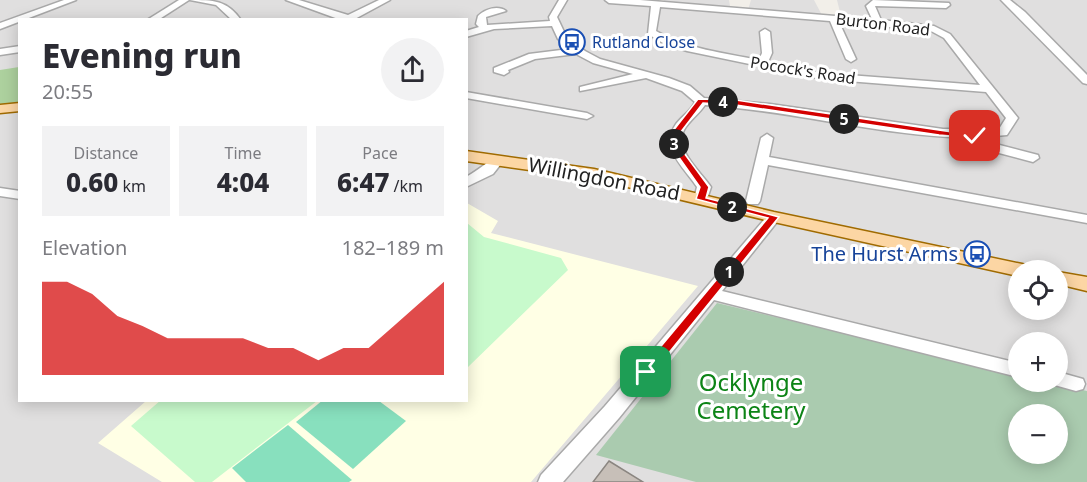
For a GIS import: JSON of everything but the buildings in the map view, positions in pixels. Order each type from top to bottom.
[{"type":"main road","points":[[0,109],[18,107]]},
{"type":"main road","name":"Willingdon Road","points":[[468,156],[594,174],[774,217],[1008,267]]},
{"type":"main road","points":[[1068,280],[1087,284]]},
{"type":"street","points":[[22,18],[72,0]]},
{"type":"street","points":[[154,18],[185,0]]},
{"type":"street","points":[[194,0],[222,4],[230,8],[236,18]]},
{"type":"street","points":[[290,0],[343,18]]},
{"type":"street","points":[[348,18],[386,0]]},
{"type":"street","points":[[563,0],[555,10],[555,23],[560,35],[580,51],[610,65],[683,87],[701,101],[697,109],[673,136],[677,149],[704,187],[701,199]]},
{"type":"street","name":"Burton Road","points":[[609,0],[787,11],[832,18],[926,27],[942,32],[951,40],[1012,117],[1003,132],[975,136],[939,133],[736,103],[701,101]]},
{"type":"street","points":[[1005,0],[1022,14],[1087,81]]},
{"type":"street","points":[[878,22],[870,6],[873,3],[946,5]]},
{"type":"street","name":"Pocock's Road","points":[[656,4],[651,32],[666,41],[822,76],[988,89]]},
{"type":"street","points":[[484,27],[481,24],[482,16],[489,12],[502,11]]},
{"type":"street","points":[[832,18],[851,59]]},
{"type":"street","points":[[0,26],[18,20]]},
{"type":"street","points":[[468,33],[484,27],[555,23]]},
{"type":"street","points":[[762,64],[767,53],[765,32]]},
{"type":"street","points":[[0,52],[18,49]]},
{"type":"street","points":[[504,72],[498,70],[523,58],[580,51]]},
{"type":"street","points":[[584,89],[644,75]]},
{"type":"street","points":[[468,95],[589,113],[579,129]]},
{"type":"street","points":[[975,136],[984,145],[1033,158]]},
{"type":"street","points":[[753,201],[767,138]]},
{"type":"street","points":[[468,182],[488,171],[498,160]]},
{"type":"street","points":[[763,160],[1087,219]]},
{"type":"street","points":[[0,192],[18,195]]},
{"type":"street","points":[[549,482],[612,412],[774,217]]},
{"type":"street","points":[[711,294],[1008,367]]},
{"type":"street","points":[[1068,382],[1076,384]]},
{"type":"shaded area","points":[[0,0],[651,0],[649,5],[661,6],[664,0],[729,0],[731,12],[747,13],[751,0],[814,0],[824,19],[842,20],[837,0],[1087,0],[1087,482],[0,482]]},
{"type":"shaded area","points":[[468,204],[498,221],[491,233],[698,286],[531,482],[162,482],[98,443],[145,402],[468,402]]},
{"type":"green space","points":[[18,67],[18,103],[0,105],[0,70]]},
{"type":"green space","points":[[468,224],[484,237],[561,258],[568,270],[468,367]]},
{"type":"green space","name":"Ocklynge Cemetery","points":[[717,303],[1008,373],[1008,392],[1068,392],[1068,387],[1087,391],[1087,482],[696,482],[596,455]]},
{"type":"green space","points":[[159,402],[316,402],[212,482],[195,482],[131,426]]},
{"type":"green space","points":[[321,402],[380,402],[406,421],[353,469],[296,422]]},
{"type":"green space","points":[[288,425],[352,480],[349,482],[246,482],[232,468]]},
{"type":"place","name":"Rutland Close","points":[[572,42]]},
{"type":"place","name":"The Hurst Arms","points":[[977,254]]},
{"type":"route","points":[[646,372],[774,217],[701,199],[704,187],[677,149],[673,136],[697,109],[701,101],[736,103],[939,133],[975,136]]}]
